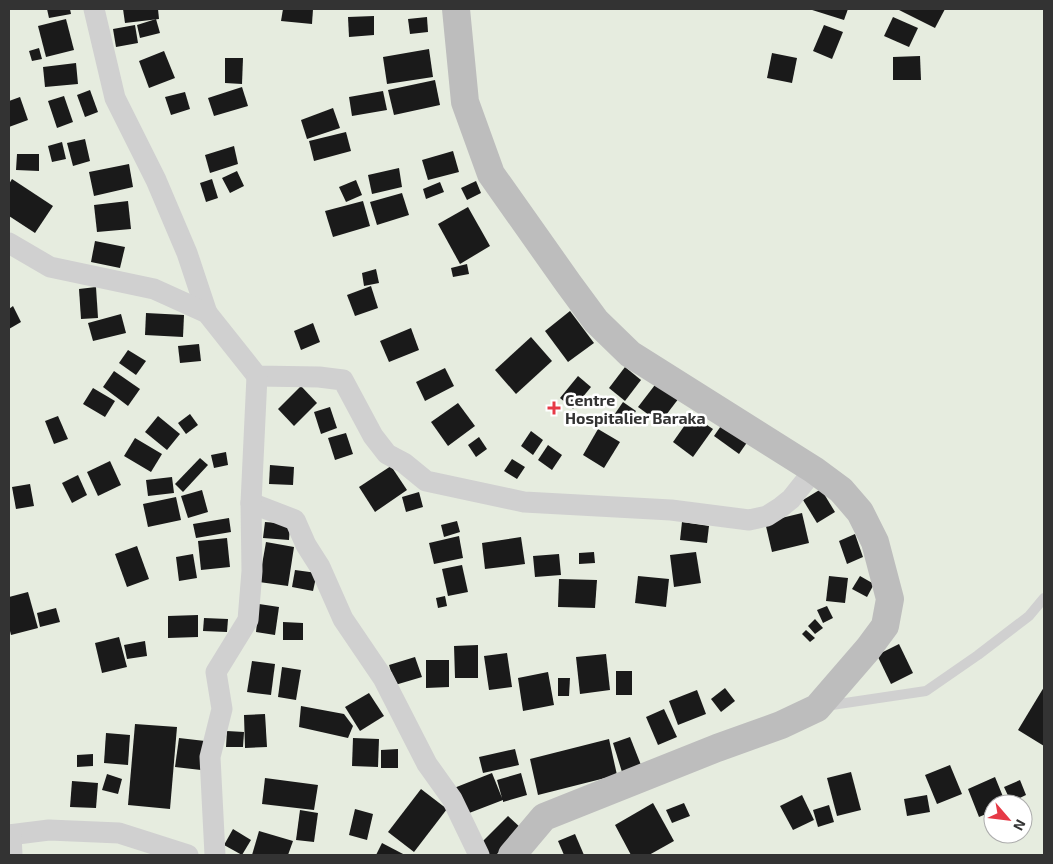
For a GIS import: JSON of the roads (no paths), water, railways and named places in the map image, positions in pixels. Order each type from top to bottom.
[{"type":"street","points":[[94,9],[115,98],[156,180],[187,253],[207,313],[257,376],[251,503],[252,571],[248,620],[216,672],[222,709],[210,758],[215,855]]},
{"type":"street","points":[[456,9],[465,102],[492,174],[568,283],[596,321],[630,354],[814,470],[841,490],[860,512],[875,542],[890,599],[885,626],[868,649],[817,708],[781,725],[717,748],[544,818],[512,855]]},
{"type":"street","points":[[9,243],[50,267],[154,289],[207,313]]},
{"type":"street","points":[[257,376],[319,376],[343,380],[373,436],[387,454],[404,463],[426,481],[524,502],[671,510],[749,520],[767,516],[782,507],[791,499],[814,470]]},
{"type":"street","points":[[251,503],[295,520],[306,545],[320,567],[344,619],[383,678],[427,764],[452,799],[479,855]]},
{"type":"street","points":[[11,842],[49,830],[119,833],[188,855]]},
{"type":"lane","points":[[817,708],[926,690],[978,655],[1029,616],[1044,598]]},
{"type":"place","name":"Centre Hospitalier Baraka","points":[[554,408]]}]
